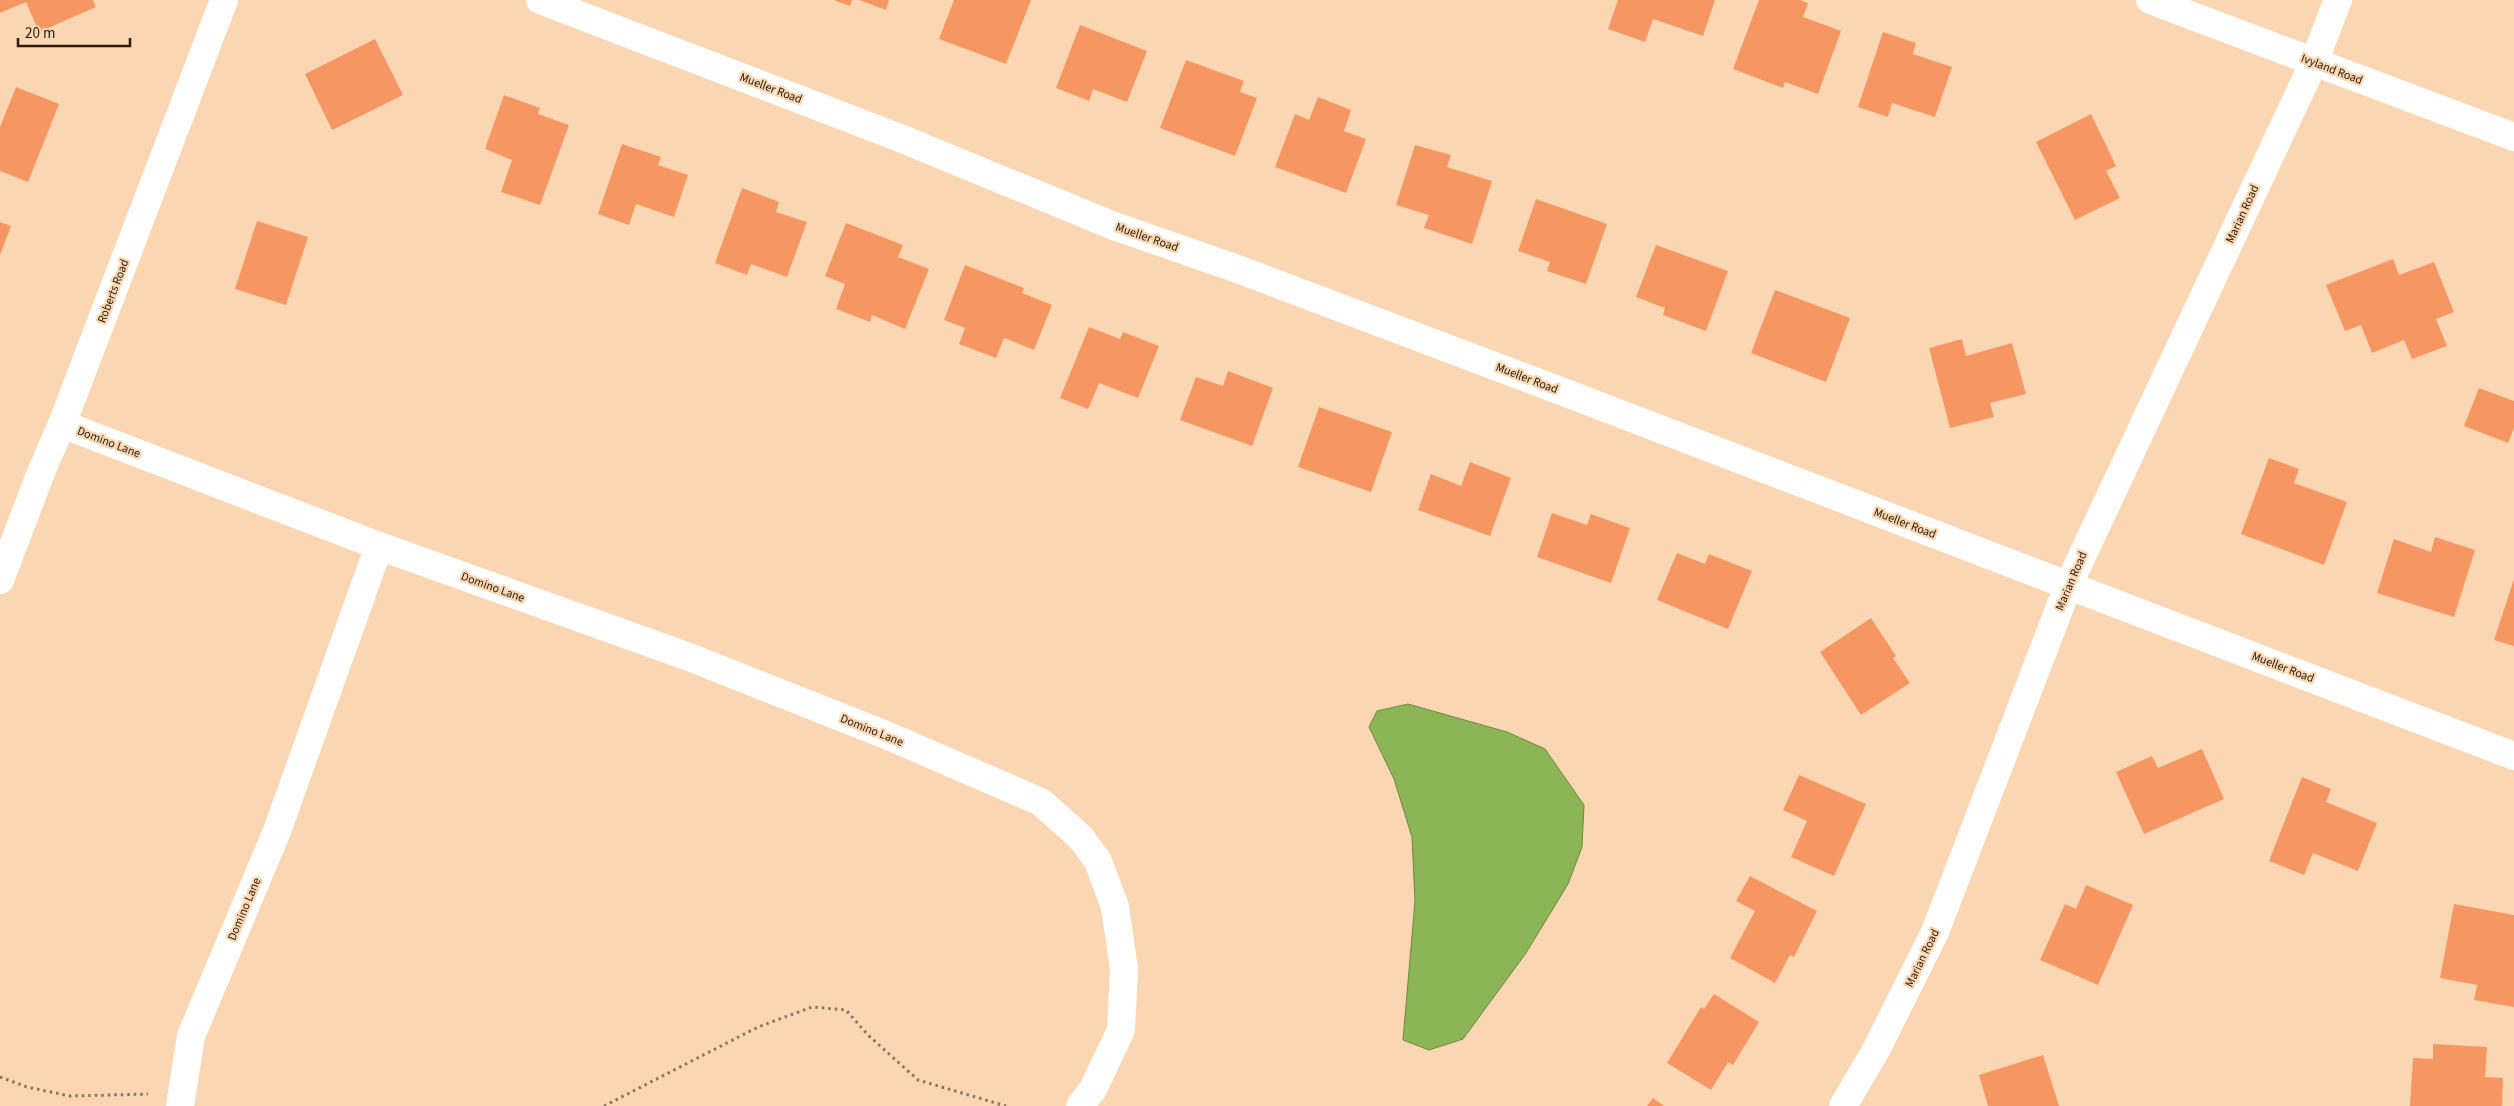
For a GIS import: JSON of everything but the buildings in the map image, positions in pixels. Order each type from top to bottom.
[{"type":"street","name":"Roberts Road","points":[[0,580],[42,470],[62,424],[224,0]]},
{"type":"street","name":"Mueller Road","points":[[540,0],[900,138],[1114,226],[1232,267],[1574,396],[2514,756]]},
{"type":"street","name":"Ivyland Road","points":[[2150,0],[2514,137]]},
{"type":"street","name":"Marian Road","points":[[1843,1106],[1876,1050],[1935,932],[2068,586],[2314,62],[2338,0]]},
{"type":"street","name":"Domino Lane","points":[[62,424],[380,546],[689,657],[886,735],[1042,802],[1081,838],[1098,861],[1115,908],[1124,969],[1121,1030],[1093,1089],[1080,1106]]},
{"type":"street","name":"Domino Lane","points":[[181,1100],[191,1036],[277,831],[380,546]]},
{"type":"path","points":[[604,1106],[758,1026],[812,1007],[846,1010],[868,1035],[918,1080],[1006,1106]]},
{"type":"path","points":[[0,1078],[27,1087],[70,1096],[181,1100]]},
{"type":"shaded area","points":[[1408,704],[1507,732],[1545,749],[1584,805],[1582,847],[1568,884],[1526,953],[1463,1039],[1429,1050],[1403,1040],[1415,901],[1412,837],[1394,779],[1369,727],[1377,711]]}]
